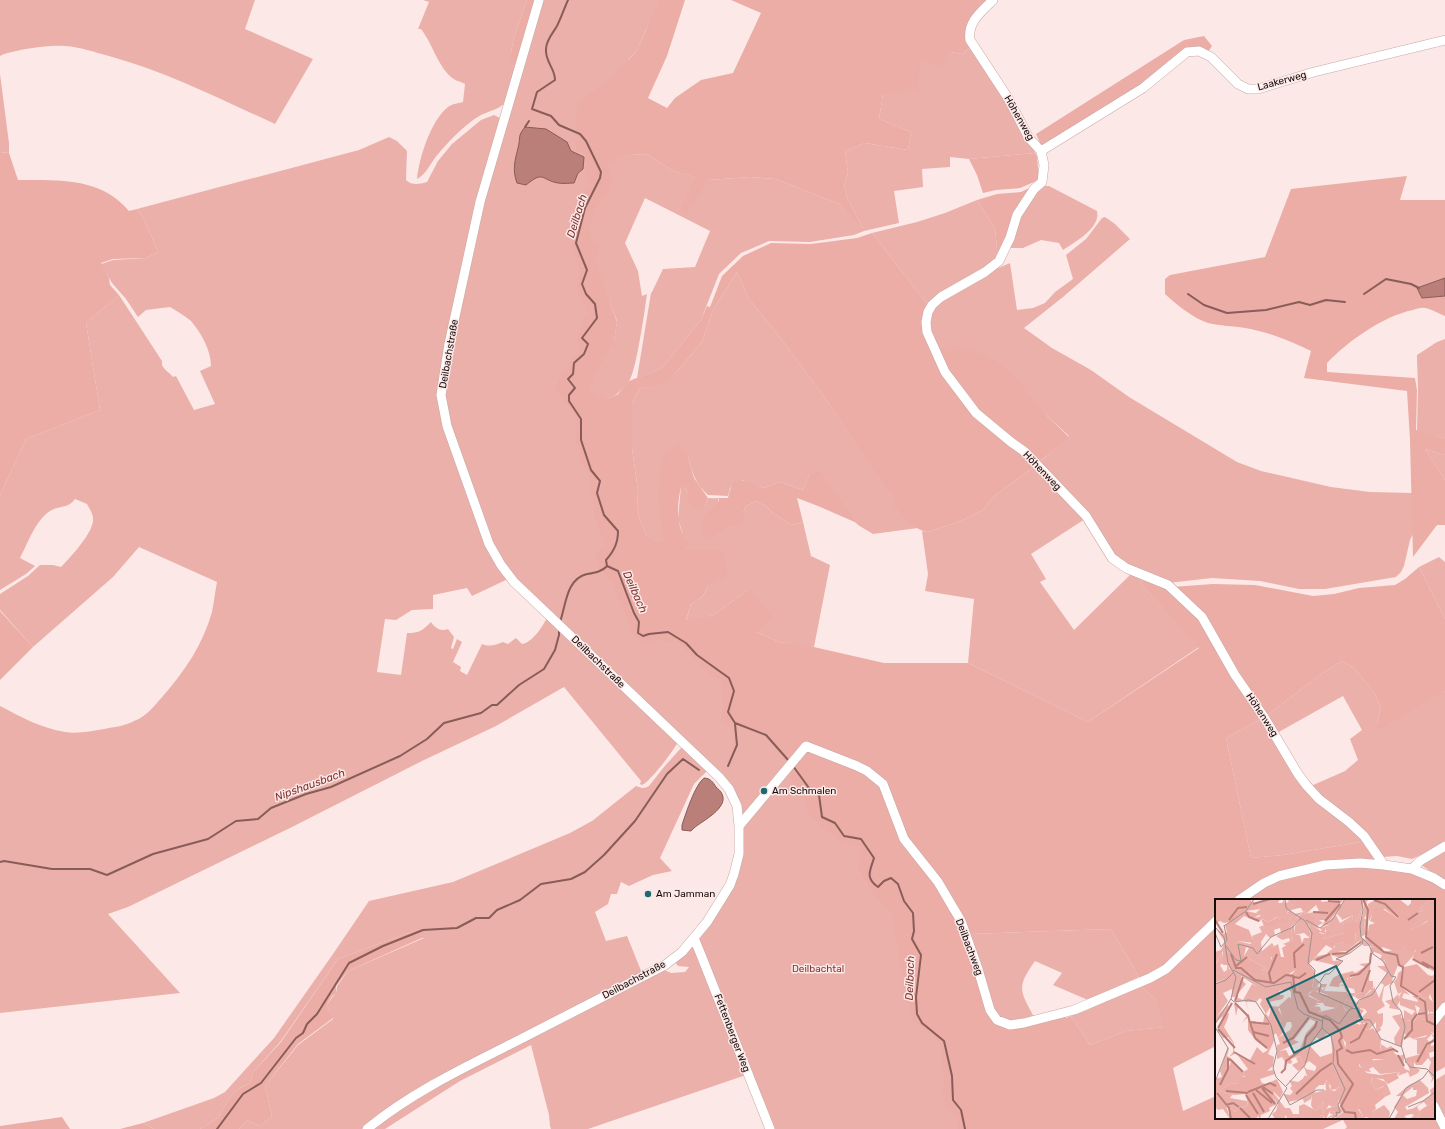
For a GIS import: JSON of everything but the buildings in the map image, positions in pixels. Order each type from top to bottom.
[{"type":"street","name":"Deilbachstraße","points":[[367,1129],[380,1118],[450,1075],[665,965],[682,952],[694,938],[730,886],[738,854],[739,826],[737,806],[729,789],[719,777],[514,582],[501,565],[489,544],[447,426],[441,395],[449,344],[480,202],[539,0]]},
{"type":"street","name":"Höhenweg","points":[[993,0],[973,21],[969,34],[970,40],[1008,98],[1029,138],[1041,151],[1044,165],[1042,182],[1034,189],[1016,215],[1010,238],[999,261],[986,272],[941,297],[932,305],[928,312],[926,322],[927,332],[945,372],[976,412],[1025,452],[1086,516],[1112,558],[1126,568],[1168,585],[1202,617],[1235,675],[1264,717],[1298,774],[1319,799],[1349,822],[1364,836],[1384,865]]},
{"type":"street","name":"Laakerweg","points":[[1041,151],[1143,88],[1187,52],[1200,51],[1211,57],[1238,84],[1248,89],[1258,89],[1314,72],[1445,40]]},
{"type":"street","name":"Deilbachweg","points":[[739,826],[806,746],[867,771],[883,784],[904,839],[938,882],[961,922],[978,969],[990,1010],[997,1020],[1010,1025],[1024,1023],[1074,1010],[1150,978],[1166,969],[1215,922]]},
{"type":"street","points":[[1412,868],[1420,861],[1445,846]]},
{"type":"street","points":[[1240,899],[1264,883],[1279,876],[1325,865],[1360,863],[1412,868],[1445,885]]},
{"type":"street","name":"Fettenberger Weg","points":[[694,938],[770,1129]]},
{"type":"street","points":[[1435,1020],[1445,1007]]},
{"type":"street","points":[[1435,1108],[1445,1128]]},
{"type":"green space","points":[[0,0],[255,0],[245,29],[313,59],[275,124],[173,78],[131,62],[87,50],[65,46],[49,46],[19,50],[0,56]]},
{"type":"green space","points":[[423,0],[527,0],[514,37],[511,52],[511,65],[517,66],[504,104],[481,115],[463,128],[450,140],[425,172],[417,179],[423,150],[431,130],[436,121],[448,107],[453,104],[463,102],[465,84],[454,79],[446,72],[425,35],[421,29],[418,29],[429,2]]},
{"type":"green space","name":"Deilbachtal","points":[[542,0],[663,0],[646,30],[636,52],[628,60],[619,158],[630,155],[647,154],[673,171],[696,177],[678,210],[708,180],[751,177],[776,179],[839,204],[863,229],[847,197],[844,186],[848,173],[845,151],[865,143],[908,150],[911,132],[879,119],[883,94],[920,59],[950,52],[963,54],[971,46],[993,78],[1034,150],[1035,153],[969,159],[950,157],[950,167],[922,169],[923,187],[894,191],[899,223],[864,231],[854,235],[810,242],[769,241],[741,253],[719,274],[701,320],[662,368],[637,378],[651,293],[663,269],[695,267],[710,231],[645,198],[625,243],[638,271],[642,296],[647,294],[640,340],[632,375],[629,381],[620,392],[608,399],[619,491],[670,606],[970,934],[1111,929],[1139,977],[1088,1000],[1053,985],[1062,973],[1035,961],[1025,977],[1022,988],[1025,1000],[1034,1017],[1011,1021],[979,1129],[771,1129],[746,1075],[588,1129],[551,1129],[549,1115],[531,1045],[460,1081],[385,1129],[372,1129],[382,1120],[451,1078],[662,969],[671,973],[685,972],[689,967],[678,966],[675,962],[690,946],[694,946],[709,968],[699,938],[736,874],[742,822],[722,779],[607,664],[606,665],[517,581],[496,553],[450,425],[445,397],[448,364],[484,197],[514,100]],"holes":[[[609,300],[617,321],[614,341]]]},
{"type":"green space","points":[[0,74],[9,143],[9,153],[0,152]]},
{"type":"green space","points":[[494,115],[500,118],[438,396],[445,426],[508,579],[472,596],[467,588],[433,595],[433,609],[412,610],[396,620],[385,619],[377,672],[401,675],[407,633],[415,633],[420,631],[431,622],[438,629],[448,629],[454,637],[451,648],[453,649],[457,639],[462,642],[453,662],[461,667],[460,671],[467,675],[482,644],[492,645],[503,642],[508,644],[516,638],[522,644],[526,643],[537,634],[547,618],[678,742],[656,772],[646,783],[642,785],[640,784],[641,781],[564,687],[496,726],[422,761],[292,827],[128,907],[108,914],[180,993],[0,1013],[0,706],[39,725],[70,733],[116,727],[139,719],[163,696],[179,677],[192,657],[204,635],[212,612],[217,582],[139,547],[113,577],[33,647],[0,610],[0,594],[28,576],[40,565],[53,565],[61,567],[81,544],[93,523],[93,518],[87,504],[75,499],[67,506],[50,511],[36,526],[20,558],[35,566],[26,574],[0,590],[0,495],[26,439],[100,410],[86,323],[119,295],[162,361],[163,367],[173,377],[176,376],[194,410],[215,404],[200,371],[211,366],[211,360],[202,336],[191,321],[170,307],[146,310],[138,317],[126,299],[112,283],[101,264],[113,260],[146,258],[158,252],[143,217],[137,209],[359,150],[389,137],[397,141],[407,151],[406,180],[414,184],[427,182],[438,161],[452,144],[481,120]]},
{"type":"green space","points":[[1040,186],[1049,186],[1097,211],[1095,223],[1086,234],[1063,250],[1059,243],[1041,240],[1023,248],[1007,248],[1018,216]]},
{"type":"green space","points":[[977,200],[995,228],[998,260],[928,305],[872,233],[917,222]]},
{"type":"green space","points":[[1105,217],[1115,224],[1130,239],[1063,297],[1024,328],[1052,348],[1091,370],[1129,397],[1237,462],[1261,471],[1331,487],[1370,492],[1412,493],[1413,534],[1410,540],[1404,566],[1396,577],[1325,589],[1299,589],[1260,581],[1212,578],[1168,583],[1123,562],[1116,557],[1040,462],[1069,436],[1046,415],[939,349],[931,331],[930,319],[934,307],[939,302],[989,272],[1010,263],[1017,310],[1033,308],[1045,303],[1055,292],[1073,279],[1066,255],[1086,239],[1102,218]]},
{"type":"green space","points":[[737,272],[749,299],[779,336],[825,398],[896,500],[894,504],[918,528],[873,534],[858,525],[810,474],[803,490],[780,482],[764,488],[742,480],[730,488],[728,496],[708,495],[695,478],[688,457],[663,530],[663,539],[657,544],[646,535],[639,518],[637,508],[638,491],[632,448],[632,403],[640,388],[664,383],[678,370],[702,342],[713,310]]},
{"type":"green space","points":[[1445,339],[1445,438],[1417,431],[1417,355],[1437,342]]},
{"type":"green space","points":[[1425,449],[1445,455],[1445,480]]},
{"type":"green space","points":[[1036,465],[1085,519],[1031,554],[1046,579],[1040,582],[1074,630],[1133,572],[1149,578],[1140,583],[1199,647],[1088,722],[968,663],[974,599],[925,591],[928,574],[922,531],[927,532],[959,522],[983,510],[993,497]]},
{"type":"green space","points":[[681,486],[688,492],[688,503],[705,506],[708,498],[718,499],[719,502],[743,513],[746,506],[757,501],[791,525],[803,522],[811,556],[830,565],[814,647],[779,642],[756,632],[749,589],[714,615],[686,621],[691,604],[703,596],[708,585],[683,550],[684,538],[678,519]]},
{"type":"green space","points":[[1439,557],[1445,562],[1445,619],[1419,567]]},
{"type":"green space","points":[[1342,661],[1354,668],[1374,692],[1381,708],[1377,724],[1445,691],[1445,843],[1412,859],[1397,856],[1383,857],[1311,786],[1345,771],[1358,760],[1350,739],[1362,730],[1343,696],[1277,733],[1266,716],[1321,674]]},
{"type":"green space","points":[[1263,718],[1290,765],[1367,841],[1283,855],[1251,858],[1226,738]]},
{"type":"green space","points":[[681,748],[684,748],[707,771],[694,784],[660,858],[672,871],[653,875],[629,886],[621,882],[617,894],[611,894],[608,904],[595,912],[606,941],[627,936],[642,973],[522,1034],[363,1129],[239,1129],[247,1120],[260,1126],[272,1116],[265,1086],[298,1045],[333,1019],[327,1005],[336,994],[337,986],[348,971],[424,938],[408,933],[338,959],[281,1041],[253,1072],[250,1083],[240,1088],[230,1097],[218,1118],[200,1129],[154,1129],[143,1123],[214,1098],[225,1092],[274,1038],[369,901],[453,882],[570,833],[592,821],[636,786],[646,788],[649,786]]},
{"type":"green space","points":[[1445,849],[1445,881],[1421,865]]},
{"type":"green space","points":[[1140,985],[1155,999],[1165,1027],[1126,1031],[1090,1045],[1071,1016]]},
{"type":"green space","points":[[1445,1074],[1445,1123],[1435,1101],[1435,1080]]},
{"type":"green space","points":[[1435,1115],[1443,1129],[1345,1129],[1347,1127],[1343,1120],[1435,1119]]},
{"type":"shaded area","points":[[527,0],[536,0],[517,66],[511,65],[511,52],[514,37]]},
{"type":"shaded area","points":[[660,0],[685,0],[667,56],[648,98],[667,108],[675,98],[701,80],[733,73],[761,13],[731,0],[990,0],[970,23],[971,46],[963,54],[950,52],[939,66],[920,60],[917,90],[883,94],[879,119],[911,132],[908,150],[865,143],[845,151],[848,173],[844,186],[847,197],[864,231],[839,204],[776,179],[751,177],[708,180],[686,215],[678,210],[695,177],[673,171],[647,154],[630,155],[606,163],[612,177],[612,182],[610,189],[594,213],[590,227],[590,236],[591,241],[599,246],[598,255],[594,258],[617,322],[614,341],[596,373],[588,391],[608,399],[618,394],[629,381],[662,368],[701,320],[707,306],[710,307],[722,276],[743,256],[771,243],[811,244],[857,238],[872,233],[928,305],[924,313],[939,349],[961,348],[980,353],[998,362],[1014,376],[1046,415],[1069,437],[1036,465],[993,497],[983,510],[959,522],[927,532],[922,531],[909,521],[893,504],[895,500],[825,398],[779,336],[749,299],[737,272],[713,310],[702,342],[664,384],[640,388],[632,403],[632,448],[638,491],[637,508],[639,518],[646,535],[657,543],[663,539],[659,503],[660,474],[663,455],[678,444],[688,457],[694,478],[708,498],[705,506],[698,510],[688,503],[688,492],[685,488],[681,487],[678,509],[679,523],[684,537],[689,543],[684,550],[723,550],[727,576],[708,585],[703,596],[691,604],[686,620],[714,615],[749,589],[773,618],[756,632],[779,642],[805,645],[884,663],[968,663],[1088,722],[1199,648],[1140,583],[1149,578],[1167,587],[1201,617],[1263,718],[1226,738],[1251,858],[1283,855],[1367,841],[1385,869],[1416,874],[1445,887],[1445,1067],[1435,1072],[1435,899],[1215,899],[1215,1047],[1173,1068],[1183,1111],[1215,1096],[1215,1119],[1345,1119],[1323,1129],[957,1129],[957,1118],[946,1106],[943,1097],[944,1071],[941,1057],[941,1043],[912,1020],[899,957],[893,915],[873,893],[859,870],[861,846],[843,843],[808,814],[806,802],[791,779],[790,771],[786,762],[767,737],[738,725],[726,726],[721,720],[723,705],[721,679],[711,676],[676,639],[666,642],[660,638],[651,642],[638,640],[632,631],[613,585],[608,576],[598,566],[595,557],[605,545],[594,514],[589,474],[578,459],[580,449],[575,439],[577,425],[575,418],[568,405],[555,388],[564,370],[580,350],[577,337],[583,320],[588,313],[577,288],[580,270],[573,250],[575,201],[584,192],[590,182],[586,176],[588,164],[586,154],[576,149],[577,103],[610,79],[636,52]],"holes":[[[1111,929],[1139,977],[1140,985],[1155,999],[1164,1027],[1126,1031],[1090,1045],[1071,1016],[1066,1018],[1064,1013],[1011,1024],[989,1011],[970,934]]]},
{"type":"shaded area","points":[[1204,36],[1212,46],[1208,52],[1199,49],[1142,88],[1049,143],[1041,145],[1036,134],[1184,40]]},
{"type":"shaded area","points":[[525,127],[546,129],[567,142],[571,151],[584,157],[583,169],[578,173],[574,183],[552,182],[540,177],[532,180],[526,185],[517,183],[514,169],[515,161],[520,135]]},
{"type":"shaded area","points":[[0,152],[9,153],[18,180],[63,181],[92,186],[118,200],[129,211],[137,209],[143,217],[158,252],[146,258],[113,259],[101,263],[109,278],[110,285],[119,295],[86,323],[100,410],[26,439],[0,495]]},
{"type":"shaded area","points":[[1035,153],[1037,156],[1039,180],[1020,188],[996,190],[983,193],[977,175],[969,159]]},
{"type":"shaded area","points":[[1407,176],[1400,200],[1445,200],[1445,316],[1430,309],[1422,308],[1390,318],[1366,331],[1335,355],[1327,363],[1327,372],[1415,378],[1417,390],[1416,430],[1445,438],[1445,455],[1425,449],[1445,480],[1445,525],[1437,525],[1413,557],[1410,440],[1407,391],[1304,378],[1311,351],[1271,334],[1202,321],[1180,307],[1165,294],[1165,279],[1170,275],[1265,257],[1291,189]]},
{"type":"shaded area","points":[[1033,186],[998,260],[995,228],[977,200],[997,194],[1021,192]]},
{"type":"shaded area","points":[[1445,278],[1445,296],[1422,298],[1417,288]]},
{"type":"shaded area","points":[[819,471],[857,523],[797,498],[803,522],[791,525],[757,501],[746,506],[743,513],[745,522],[735,527],[728,525],[711,539],[703,536],[703,517],[719,502],[719,499],[708,498],[728,498],[733,484],[741,480],[764,488],[780,482],[803,490],[810,474]]},
{"type":"shaded area","points":[[1419,567],[1445,619],[1445,691],[1380,729],[1377,724],[1381,708],[1374,692],[1354,668],[1342,661],[1321,674],[1266,716],[1238,674],[1203,615],[1172,587],[1213,584],[1255,585],[1313,596],[1334,594],[1359,588],[1395,585]]},
{"type":"shaded area","points":[[0,611],[33,647],[0,680]]},
{"type":"shaded area","points":[[704,778],[714,783],[721,792],[723,799],[722,804],[714,814],[691,831],[682,830],[682,825],[691,800],[697,787]]},
{"type":"shaded area","points":[[408,933],[424,937],[348,971],[336,986],[336,994],[332,996],[327,1005],[333,1018],[298,1044],[265,1086],[272,1116],[260,1126],[247,1120],[239,1129],[200,1129],[218,1118],[230,1097],[240,1088],[250,1083],[253,1072],[281,1042],[338,959]]},
{"type":"shaded area","points":[[62,1117],[70,1129],[0,1129],[0,1126]]},
{"type":"shaded area","points":[[143,1123],[154,1129],[120,1129]]},
{"type":"waterway","name":"Deilbach","points":[[568,0],[557,26],[546,46],[547,58],[555,76],[555,80],[537,92],[532,109],[551,116],[559,125],[580,134],[586,141],[601,172],[600,178],[585,208],[576,243],[587,270],[582,284],[586,294],[595,304],[597,318],[582,338],[588,344],[584,354],[574,363],[573,374],[568,379],[575,388],[569,395],[569,401],[581,419],[581,440],[591,470],[600,481],[597,493],[604,515],[618,531],[615,547],[606,560],[607,566],[618,571],[639,622],[638,633],[643,636],[668,632],[686,643],[697,655],[729,678],[734,691],[728,712],[735,723],[766,735],[789,761]]},
{"type":"waterway","name":"Deilbach","points":[[525,127],[529,121]]},
{"type":"waterway","points":[[1364,294],[1386,279],[1411,284],[1419,288]]},
{"type":"waterway","points":[[1188,294],[1204,305],[1227,313],[1266,310],[1299,302],[1310,305],[1326,300],[1345,302]]},
{"type":"waterway","points":[[560,622],[568,594],[575,581],[587,574],[600,571],[607,566]]},
{"type":"waterway","name":"Nipshausbach","points":[[0,862],[4,861],[52,869],[90,869],[107,875],[153,854],[208,839],[236,821],[258,819],[271,808],[306,794],[331,787],[400,756],[427,739],[444,723],[481,713],[492,705],[497,705],[519,685],[544,669],[555,650],[559,629]]},
{"type":"waterway","points":[[728,766],[737,745],[735,724]]},
{"type":"waterway","points":[[217,1129],[243,1094],[261,1083],[296,1038],[303,1033],[307,1024],[317,1014],[349,963],[383,946],[423,930],[457,928],[476,918],[489,918],[497,910],[520,900],[541,884],[571,879],[585,872],[604,855],[635,821],[667,774],[683,759],[699,770]]},
{"type":"waterway","name":"Deilbach","points":[[793,766],[809,788],[819,795],[822,817],[835,823],[844,836],[861,839],[874,858],[870,874],[871,880],[874,884],[878,887],[884,881],[891,878],[898,884],[904,901],[913,913],[914,931],[912,939],[921,955],[916,997],[917,1014],[922,1023],[944,1041],[952,1076],[953,1100],[961,1110],[965,1129]]},
{"type":"place","name":"Am Schmalen","points":[[764,791]]},
{"type":"place","name":"Am Jamman","points":[[648,894]]}]
